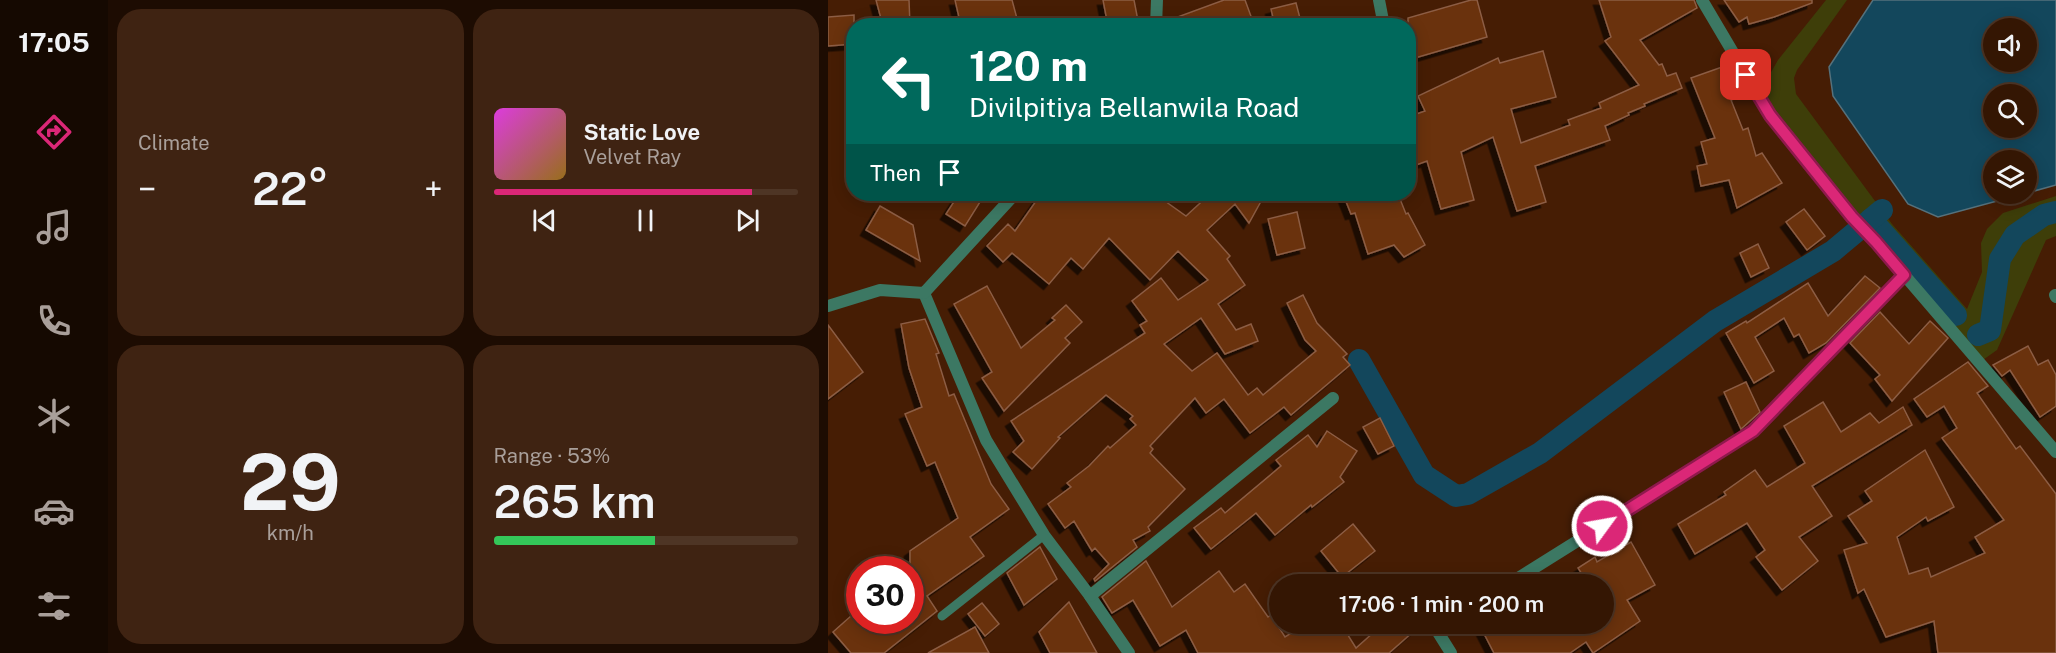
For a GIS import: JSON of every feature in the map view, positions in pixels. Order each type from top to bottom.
[{"type":"street","points":[[1156,18],[1157,0]]},
{"type":"street","points":[[1378,0],[1382,18]]},
{"type":"street","points":[[1702,0],[1770,115],[1852,217],[2055,448]]},
{"type":"street","points":[[924,293],[1009,201]]},
{"type":"street","points":[[1525,574],[1753,431],[1904,275]]},
{"type":"street","points":[[828,306],[880,290],[924,293]]},
{"type":"street","points":[[924,293],[986,440],[1044,535],[1129,653]]},
{"type":"street","points":[[1090,596],[1333,398]]},
{"type":"street","points":[[1439,634],[1451,653]]},
{"type":"lane","points":[[942,616],[1044,535]]},
{"type":"shaded area","points":[[1826,0],[1847,0],[1797,70],[1794,78],[1796,94],[1892,224],[1967,309],[1982,272],[1981,243],[1987,229],[2003,213],[2037,204],[2056,196],[2056,236],[2046,240],[1997,350],[1980,362],[1770,115],[1761,90],[1778,60]]},
{"type":"water","points":[[1873,0],[2056,0],[2056,185],[2037,190],[2037,150],[1983,150],[1983,204],[1986,204],[1938,217],[1908,204],[1833,96],[1829,67]]},
{"type":"building","points":[[876,0],[909,0],[910,18],[881,18]]},
{"type":"building","points":[[955,0],[1012,0],[1017,18],[959,18]]},
{"type":"building","points":[[1103,0],[1134,0],[1137,18],[1106,18]]},
{"type":"building","points":[[1224,0],[1245,0],[1252,18],[1175,18]]},
{"type":"building","points":[[1477,0],[1487,37],[1416,58],[1416,18],[1408,18]]},
{"type":"building","points":[[1599,0],[1694,0],[1697,8],[1640,40],[1659,65],[1662,64],[1667,76],[1676,73],[1682,88],[1644,104],[1645,106],[1605,126],[1610,140],[1535,166],[1546,202],[1517,211],[1493,137],[1461,152],[1474,200],[1441,209],[1427,161],[1416,165],[1416,114],[1425,111],[1418,96],[1498,58],[1500,63],[1543,51],[1556,97],[1511,109],[1521,143],[1570,125],[1568,120],[1601,108],[1599,103],[1639,85],[1605,41],[1611,37]]},
{"type":"building","points":[[1724,0],[1812,0],[1812,3],[1749,24],[1747,17],[1739,22]]},
{"type":"building","points":[[1296,3],[1300,18],[1273,18],[1271,9]]},
{"type":"building","points":[[854,15],[854,18],[846,18],[846,45],[828,46],[828,17]]},
{"type":"building","points":[[1725,66],[1737,98],[1731,100],[1743,130],[1748,128],[1756,156],[1762,153],[1782,183],[1737,208],[1729,180],[1701,186],[1697,166],[1707,164],[1701,142],[1715,138],[1691,78]]},
{"type":"building","points":[[954,201],[981,201],[965,226],[946,214]]},
{"type":"building","points":[[1036,201],[1165,201],[1186,216],[1202,201],[1261,201],[1249,223],[1235,204],[1207,230],[1230,256],[1227,259],[1245,285],[1218,304],[1236,330],[1251,324],[1258,341],[1225,354],[1201,318],[1164,344],[1192,371],[1217,353],[1248,395],[1257,388],[1263,395],[1316,351],[1305,340],[1287,303],[1303,295],[1317,323],[1347,354],[1343,357],[1350,365],[1291,415],[1284,407],[1250,433],[1224,399],[1206,413],[1195,398],[1150,446],[1153,449],[1150,453],[1185,489],[1148,527],[1150,531],[1133,540],[1137,547],[1095,581],[1094,579],[1109,564],[1095,548],[1092,551],[1074,521],[1065,528],[1048,504],[1071,487],[1067,483],[1089,466],[1108,446],[1110,448],[1136,425],[1130,419],[1133,416],[1106,395],[1058,437],[1060,438],[1032,469],[1013,452],[1024,441],[1011,421],[1145,333],[1140,325],[1147,321],[1132,301],[1161,278],[1178,300],[1208,280],[1178,251],[1150,280],[1109,238],[1083,269],[1071,258],[1049,284],[1012,253],[1003,262],[987,246],[1008,224],[1015,231]]},
{"type":"building","points":[[1346,201],[1401,201],[1425,245],[1404,257],[1394,245],[1368,254],[1355,213],[1351,214]]},
{"type":"building","points":[[880,206],[913,225],[920,261],[866,230]]},
{"type":"building","points":[[1804,209],[1825,236],[1807,250],[1786,222]]},
{"type":"building","points":[[1297,212],[1305,248],[1277,255],[1268,219]]},
{"type":"building","points":[[1758,244],[1769,268],[1751,277],[1740,253]]},
{"type":"building","points":[[1865,276],[1880,288],[1826,343],[1809,353],[1799,334],[1794,337],[1784,318],[1755,337],[1774,371],[1754,383],[1726,333],[1746,321],[1747,323],[1808,283],[1828,316]]},
{"type":"building","points":[[987,286],[1021,348],[1055,320],[1052,318],[1066,305],[1082,322],[1065,338],[1070,343],[1004,411],[982,378],[992,372],[954,304]]},
{"type":"building","points":[[1880,312],[1909,344],[1930,321],[1948,338],[1892,401],[1875,379],[1880,375],[1850,343]]},
{"type":"building","points":[[925,319],[939,353],[936,354],[949,396],[954,394],[991,484],[1009,509],[970,537],[984,556],[927,596],[937,611],[924,621],[924,556],[910,556],[910,551],[958,518],[935,462],[927,466],[905,414],[922,407],[909,368],[901,324]]},
{"type":"building","points":[[828,325],[863,372],[828,399]]},
{"type":"building","points":[[2028,346],[2038,365],[2048,360],[2056,375],[2056,406],[2040,417],[2010,370],[2002,376],[1993,365]]},
{"type":"building","points":[[1968,362],[1988,386],[1977,393],[2016,449],[2020,446],[2056,494],[2056,653],[1938,653],[1934,621],[1886,637],[1864,589],[1858,593],[1844,550],[1867,543],[1848,516],[1872,501],[1865,491],[1925,450],[1954,507],[1928,521],[1926,517],[1897,537],[1909,574],[1928,568],[1931,577],[1985,553],[1975,537],[2004,520],[1942,438],[1957,428],[1944,406],[1927,417],[1914,399]]},
{"type":"building","points":[[1746,382],[1760,412],[1741,429],[1724,392]]},
{"type":"building","points":[[1823,402],[1841,432],[1870,413],[1879,423],[1903,407],[1912,425],[1812,486],[1832,516],[1799,537],[1818,561],[1782,590],[1756,557],[1765,550],[1747,523],[1695,554],[1678,524],[1726,495],[1724,492],[1755,470],[1767,487],[1805,463],[1784,426]]},
{"type":"building","points":[[1380,418],[1394,446],[1378,454],[1363,427]]},
{"type":"building","points":[[1327,431],[1357,451],[1340,477],[1344,482],[1312,507],[1311,505],[1275,535],[1256,513],[1211,549],[1194,528],[1221,508],[1225,513],[1281,466],[1276,460],[1308,435],[1317,447]]},
{"type":"building","points":[[1353,524],[1375,551],[1346,574],[1340,574],[1321,551]]},
{"type":"building","points":[[1631,542],[1655,585],[1627,600],[1640,621],[1593,653],[1586,642],[1570,653],[1494,653],[1484,634],[1614,634],[1614,574],[1582,574],[1578,568],[1595,557],[1597,562]]},
{"type":"building","points":[[1040,547],[1057,579],[1024,605],[1007,573]]},
{"type":"building","points":[[1146,561],[1172,607],[1219,571],[1234,592],[1245,584],[1269,616],[1269,634],[1283,634],[1285,637],[1290,634],[1347,634],[1356,648],[1372,634],[1411,634],[1389,653],[1198,653],[1186,630],[1160,646],[1133,600],[1112,613],[1102,597]]},
{"type":"building","points":[[1069,602],[1097,653],[1050,653],[1039,632]]},
{"type":"building","points":[[982,603],[999,624],[985,636],[968,614]]},
{"type":"building","points":[[846,620],[846,634],[908,634],[884,653],[851,653],[833,632]]},
{"type":"building","points":[[975,627],[989,653],[928,653]]},
{"type":"waterway","points":[[1359,360],[1424,475],[1456,496],[1468,494],[1540,453],[1715,321],[1833,251],[1882,210]]},
{"type":"waterway","points":[[1978,335],[1990,330],[2000,259],[2015,235],[2044,215],[2056,212]]},
{"type":"waterway","points":[[1871,219],[1956,315]]},
{"type":"route","points":[[1602,526],[1753,431],[1904,275],[1852,217],[1770,115],[1746,75]]}]
